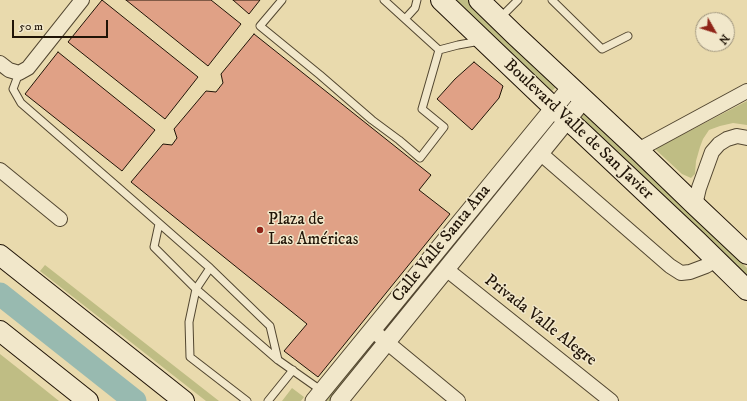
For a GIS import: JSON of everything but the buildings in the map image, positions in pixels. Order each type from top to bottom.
[{"type":"main road","name":"Boulevard Valle de San Javier","points":[[441,0],[747,290]]},
{"type":"main road","name":"Boulevard Valle de San Javier","points":[[479,0],[747,254]]},
{"type":"main road","points":[[0,256],[184,401]]},
{"type":"main road","points":[[0,330],[88,401]]},
{"type":"street","points":[[0,63],[9,70],[20,72],[28,68],[82,0]]},
{"type":"street","points":[[638,150],[747,91]]},
{"type":"street","name":"Calle Valle Santa Ana","points":[[318,396],[444,242],[560,114],[577,93]]},
{"type":"street","name":"Calle Valle Santa Ana","points":[[339,401],[540,153],[560,114]]},
{"type":"street","points":[[695,206],[699,188],[712,152],[719,144],[727,139],[737,136],[747,138]]},
{"type":"street","points":[[540,153],[670,266],[681,272],[690,272],[706,266],[716,260]]},
{"type":"street","points":[[0,170],[60,219]]},
{"type":"street","points":[[444,242],[459,254]]},
{"type":"street","name":"Privada Valle Alegre","points":[[446,270],[611,401]]},
{"type":"street","points":[[372,330],[458,401]]},
{"type":"lane","points":[[282,0],[260,26],[372,120],[420,158],[444,128],[422,109],[439,50]]},
{"type":"lane","points":[[384,0],[439,50]]},
{"type":"lane","points":[[405,19],[415,8],[417,0]]},
{"type":"lane","points":[[499,19],[518,0]]},
{"type":"lane","points":[[552,0],[602,50],[628,36]]},
{"type":"lane","points":[[439,50],[483,40]]},
{"type":"lane","points":[[20,72],[13,89],[21,103],[210,268],[270,326],[278,360]]},
{"type":"lane","points":[[159,224],[154,247],[196,289],[278,360],[293,370],[318,396]]},
{"type":"lane","points":[[210,268],[196,289],[189,322],[190,358],[247,401]]},
{"type":"lane","points":[[268,401],[293,370]]},
{"type":"shaded area","points":[[455,0],[468,0],[557,86],[551,92]]},
{"type":"shaded area","points":[[747,101],[747,125],[733,123],[709,130],[700,147],[696,161],[695,174],[691,178],[682,174],[655,149]]},
{"type":"shaded area","points":[[585,112],[747,268],[747,279],[580,118]]},
{"type":"shaded area","points":[[550,122],[555,125],[458,245],[453,242]]},
{"type":"shaded area","points":[[448,248],[452,252],[332,401],[323,401]]},
{"type":"shaded area","points":[[45,265],[219,401],[206,401],[40,271]]},
{"type":"shaded area","points":[[0,354],[24,373],[59,401],[0,401]]},
{"type":"shaded area","points":[[292,388],[304,397],[301,401],[282,401]]},
{"type":"waterway","points":[[0,294],[135,401]]},
{"type":"place","name":"Plaza de Las Américas","points":[[260,230]]}]
